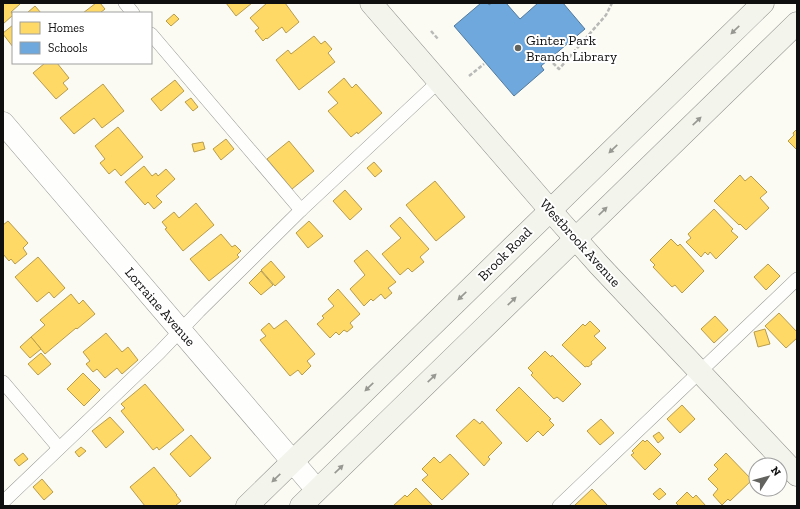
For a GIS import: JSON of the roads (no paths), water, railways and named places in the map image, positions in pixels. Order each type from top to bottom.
[{"type":"main road","name":"Westbrook Avenue","points":[[371,3],[550,210],[797,475]]},
{"type":"main road","name":"Brook Road","points":[[247,506],[763,3]]},
{"type":"main road","points":[[301,506],[797,23]]},
{"type":"street","name":"Lorraine Avenue","points":[[3,123],[317,490]]},
{"type":"lane","points":[[125,3],[132,12]]},
{"type":"lane","points":[[152,35],[301,210]]},
{"type":"lane","points":[[3,502],[159,353],[301,210],[438,82]]},
{"type":"lane","points":[[559,506],[797,279]]},
{"type":"lane","points":[[3,382],[59,448]]},
{"type":"place","name":"Ginter Park Branch Library","points":[[518,48]]}]
